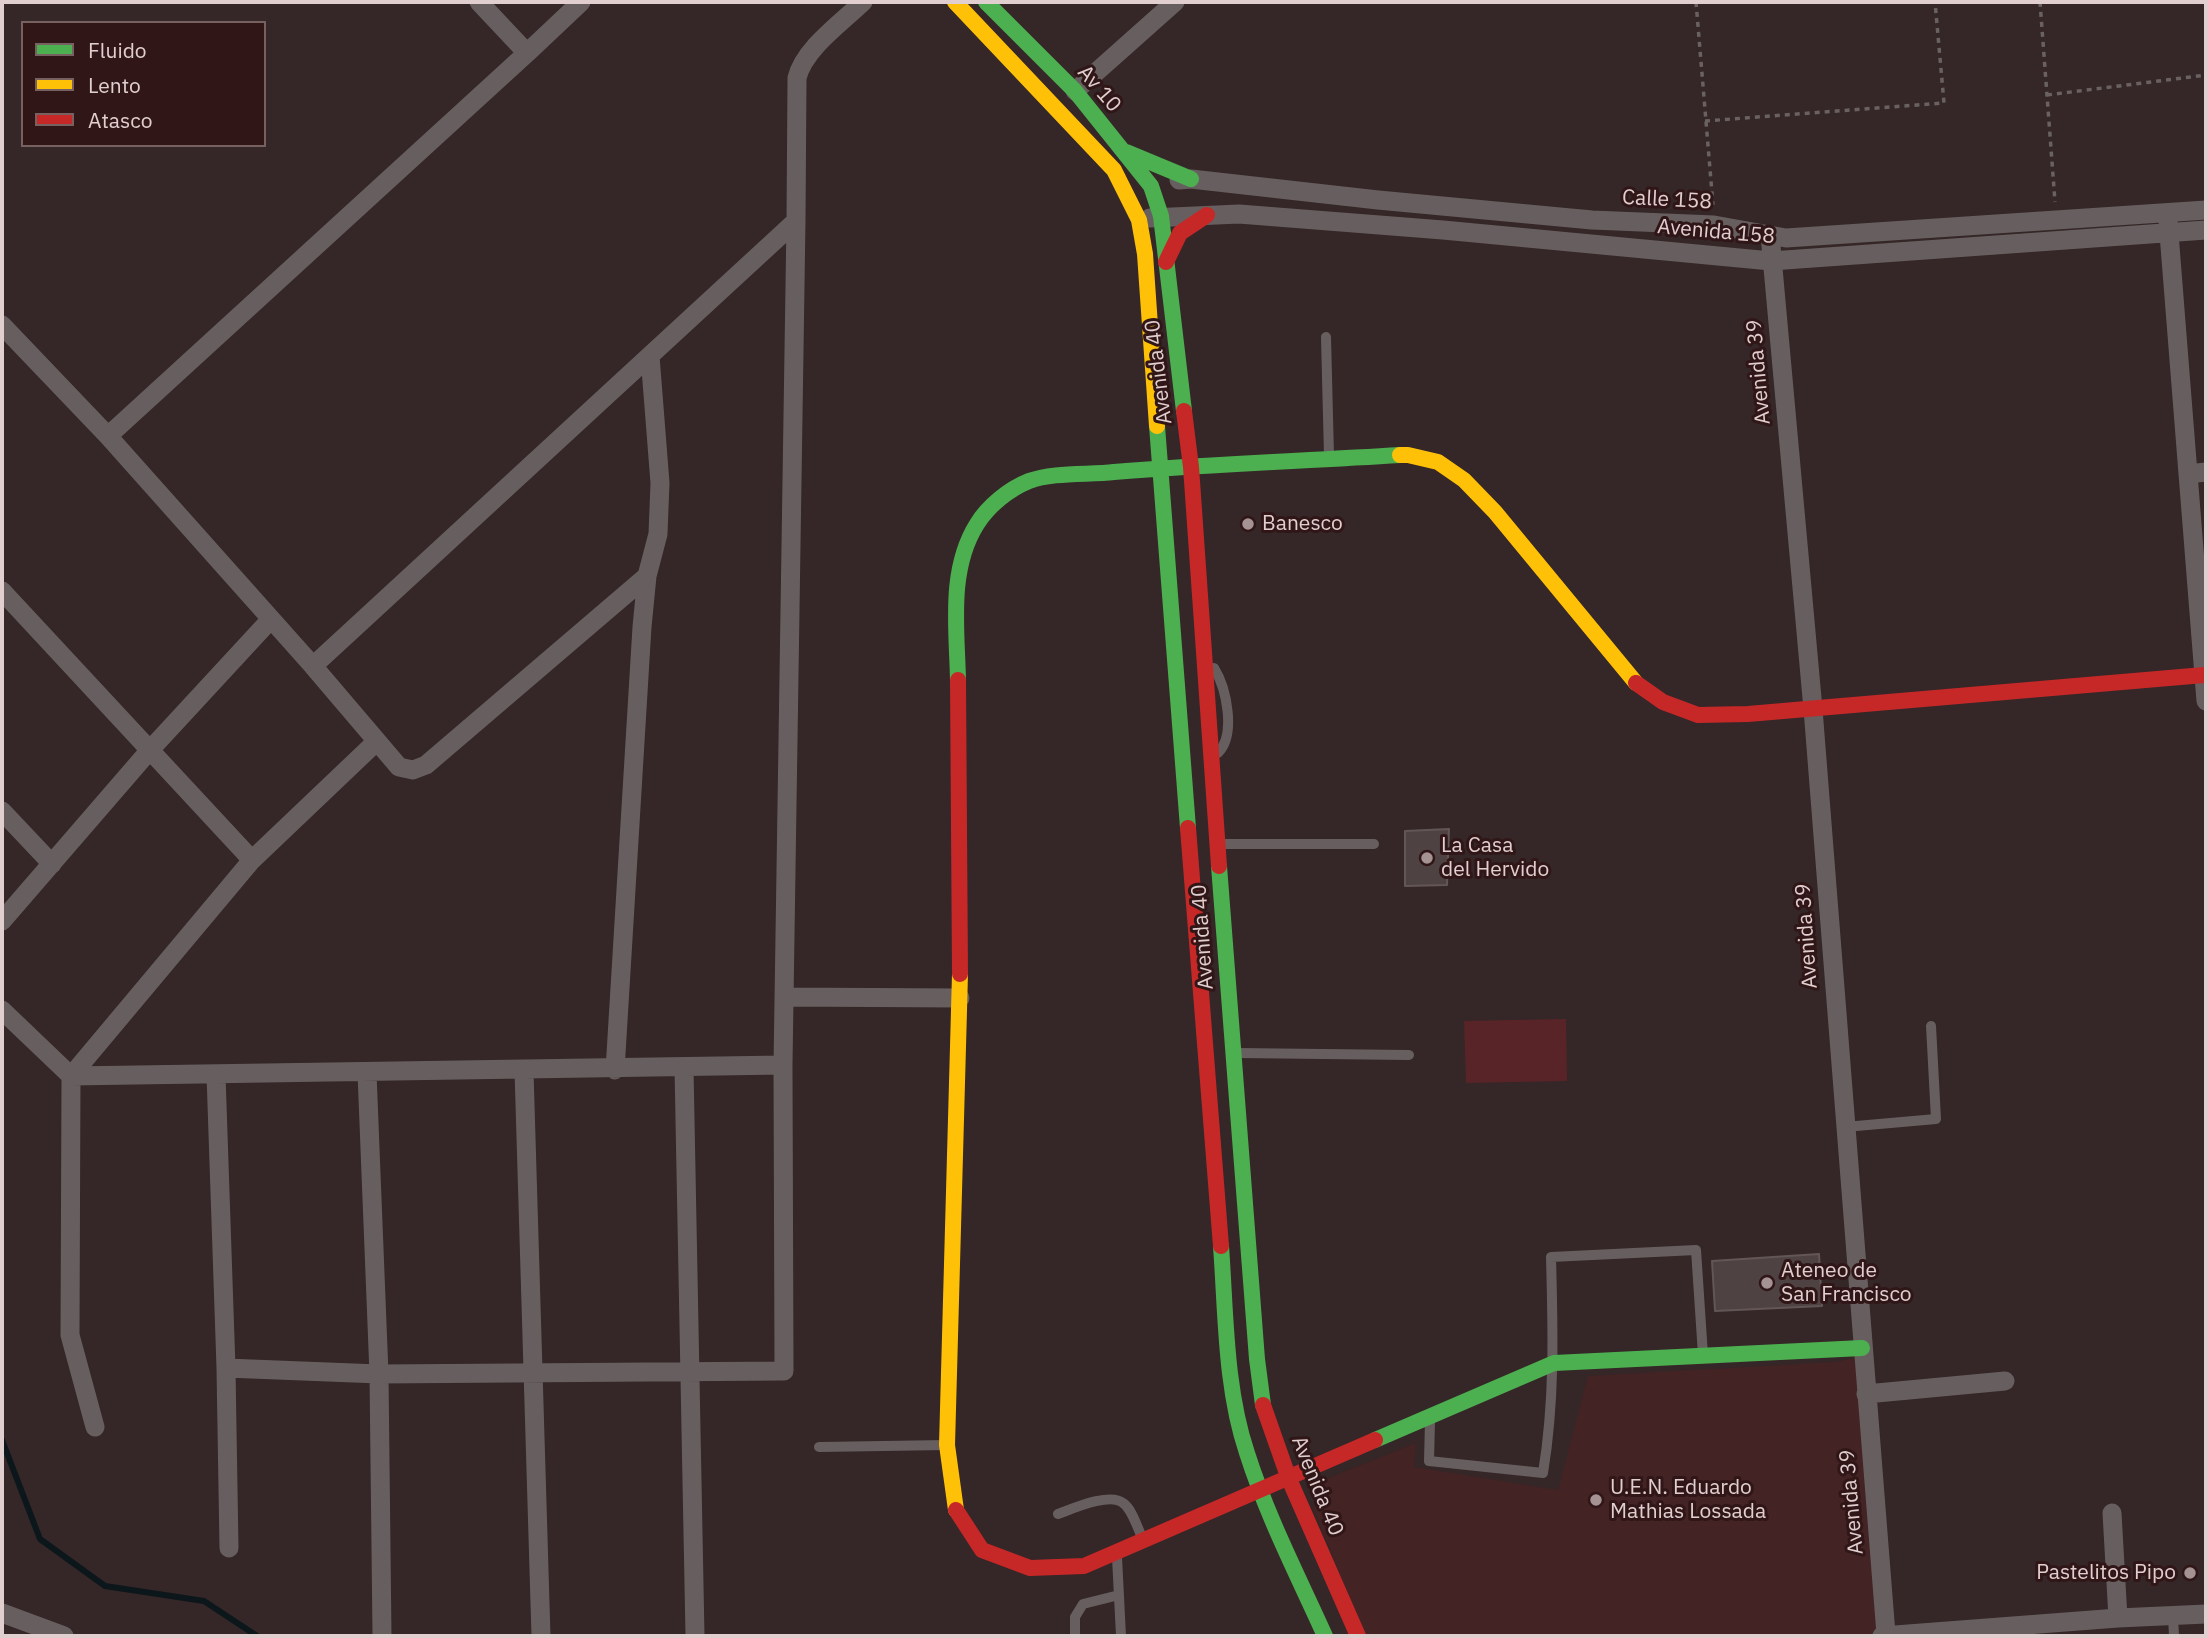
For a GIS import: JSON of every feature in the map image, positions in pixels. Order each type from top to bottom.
[{"type":"street","points":[[479,2],[527,53]]},
{"type":"street","points":[[108,436],[581,2]]},
{"type":"street","points":[[226,1368],[379,1374],[784,1371],[783,1066],[797,78],[800,65],[809,53],[863,2]]},
{"type":"street","name":"Avenida 40","points":[[955,2],[1114,170],[1139,220],[1145,254],[1231,1372],[1246,1452],[1325,1636]]},
{"type":"street","name":"Av 10","points":[[986,2],[1075,91],[1151,186],[1161,216]]},
{"type":"street","points":[[1075,91],[1175,2]]},
{"type":"street","points":[[1122,149],[1135,157],[1191,179]]},
{"type":"street","name":"Calle 158","points":[[1128,196],[1165,181],[1191,179],[1517,213],[1714,225],[1786,238],[2206,209]]},
{"type":"street","points":[[1332,194],[1333,221]]},
{"type":"street","points":[[1443,206],[1443,230]]},
{"type":"street","points":[[2167,212],[2197,473],[2206,701]]},
{"type":"street","points":[[1517,213],[1517,236]]},
{"type":"street","name":"Avenida 158","points":[[1139,220],[1161,216],[1239,214],[1517,236],[1771,261],[2206,230]]},
{"type":"street","points":[[1166,262],[1175,239],[1182,230],[1207,215]]},
{"type":"street","name":"Avenida 40","points":[[1161,216],[1191,467],[1257,1359],[1265,1410],[1289,1479],[1358,1636]]},
{"type":"street","points":[[1592,219],[1592,244]]},
{"type":"street","points":[[313,666],[796,221]]},
{"type":"street","points":[[2004,223],[2006,244]]},
{"type":"street","points":[[1937,227],[1939,249]]},
{"type":"street","name":"Avenida 39","points":[[1770,235],[1813,709],[1884,1635]]},
{"type":"street","points":[[2,325],[108,436],[399,767],[412,769],[426,765],[647,576]]},
{"type":"street","points":[[615,1070],[642,627],[647,576],[658,534],[660,483],[650,356]]},
{"type":"street","points":[[1862,1348],[1554,1363],[1261,1492],[1084,1566],[1030,1568],[982,1550],[956,1511],[947,1446],[960,998],[957,581],[962,554],[972,528],[995,504],[1030,481],[1160,468],[1408,455],[1438,462],[1464,480],[1495,512],[1631,679],[1664,702],[1698,715],[1813,709],[2204,675]]},
{"type":"street","points":[[2,591],[252,860]]},
{"type":"street","points":[[2,921],[149,751],[271,619]]},
{"type":"street","points":[[95,1427],[69,1335],[71,1076],[252,860],[377,741]]},
{"type":"street","points":[[2,811],[52,864]]},
{"type":"street","points":[[784,997],[960,998]]},
{"type":"street","points":[[2,1010],[71,1076],[783,1066]]},
{"type":"street","points":[[684,1068],[695,1636]]},
{"type":"street","points":[[524,1071],[541,1636]]},
{"type":"street","points":[[367,1073],[379,1374],[382,1636]]},
{"type":"street","points":[[216,1075],[229,1548]]},
{"type":"street","points":[[1866,1394],[2005,1381]]},
{"type":"street","points":[[2112,1513],[2118,1618]]},
{"type":"street","points":[[2,1612],[64,1636]]},
{"type":"street","points":[[1884,1635],[2206,1614]]},
{"type":"lane","points":[[1326,337],[1329,460]]},
{"type":"lane","points":[[1217,844],[1374,844]]},
{"type":"lane","points":[[1845,1127],[1936,1119],[1931,1026]]},
{"type":"lane","points":[[1233,1054],[1409,1055]]},
{"type":"lane","points":[[1430,1417],[1429,1461],[1543,1472],[1550,1429],[1554,1363],[1551,1257],[1696,1250],[1703,1355]]},
{"type":"lane","points":[[819,1447],[947,1446]]},
{"type":"lane","points":[[1058,1514],[1102,1499],[1118,1500],[1124,1503],[1144,1541]]},
{"type":"lane","points":[[1116,1553],[1121,1636]]},
{"type":"lane","points":[[1075,1636],[1075,1617],[1083,1604],[1119,1595]]},
{"type":"lane","points":[[2173,1616],[2174,1636]]},
{"type":"path","points":[[1696,2],[1714,225]]},
{"type":"path","points":[[1705,121],[1944,103],[1935,2]]},
{"type":"path","points":[[2040,2],[2056,219]]},
{"type":"path","points":[[2047,95],[2206,75]]},
{"type":"shaded area","points":[[1566,1019],[1567,1081],[1466,1083],[1464,1021]]},
{"type":"shaded area","name":"U.E.N. Eduardo Mathias Lossada","points":[[1866,1355],[1882,1636],[1365,1636],[1313,1508],[1326,1479],[1416,1443],[1414,1467],[1558,1490],[1588,1376],[1836,1362]]},
{"type":"building","name":"La Casa del Hervido","points":[[1449,829],[1447,885],[1405,886],[1405,831]]},
{"type":"building","name":"Ateneo de San Francisco","points":[[1819,1254],[1822,1306],[1715,1311],[1712,1261]]},
{"type":"waterway","points":[[2,1440],[40,1539],[105,1586],[204,1601],[257,1636]]},
{"type":"traffic: fast","points":[[986,2],[1075,91],[1151,186],[1161,216],[1184,411]]},
{"type":"traffic: fast","points":[[1126,152],[1191,179]]},
{"type":"traffic: fast","points":[[1157,426],[1188,828]]},
{"type":"traffic: fast","points":[[958,680],[956,600],[968,542],[987,511],[1021,484],[1060,475],[1400,455]]},
{"type":"traffic: fast","points":[[1219,866],[1257,1359],[1263,1405]]},
{"type":"traffic: fast","points":[[1221,1246],[1230,1377],[1240,1428],[1264,1500],[1325,1636]]},
{"type":"traffic: fast","points":[[1375,1440],[1554,1363],[1862,1348]]},
{"type":"traffic: slow","points":[[955,2],[1114,170],[1139,220],[1145,254],[1157,426]]},
{"type":"traffic: slow","points":[[1400,455],[1438,462],[1464,480],[1495,512],[1636,683]]},
{"type":"traffic: slow","points":[[956,1510],[947,1445],[960,974]]},
{"type":"traffic: jam","points":[[1166,262],[1180,233],[1207,215]]},
{"type":"traffic: jam","points":[[1184,411],[1191,467],[1219,866]]},
{"type":"traffic: jam","points":[[1636,683],[1663,702],[1698,715],[1748,714],[2204,675]]},
{"type":"traffic: jam","points":[[958,680],[960,974]]},
{"type":"traffic: jam","points":[[1188,828],[1221,1246]]},
{"type":"traffic: jam","points":[[1263,1405],[1289,1479],[1358,1636]]},
{"type":"traffic: jam","points":[[956,1510],[982,1550],[1030,1568],[1084,1566],[1375,1440]]},
{"type":"place","name":"Banesco","points":[[1248,524]]},
{"type":"place","name":"La Casa del Hervido","points":[[1427,858]]},
{"type":"place","name":"Ateneo de San Francisco","points":[[1767,1283]]},
{"type":"place","name":"U.E.N. Eduardo Mathias Lossada","points":[[1596,1500]]},
{"type":"place","name":"Pastelitos Pipo","points":[[2190,1573]]}]
